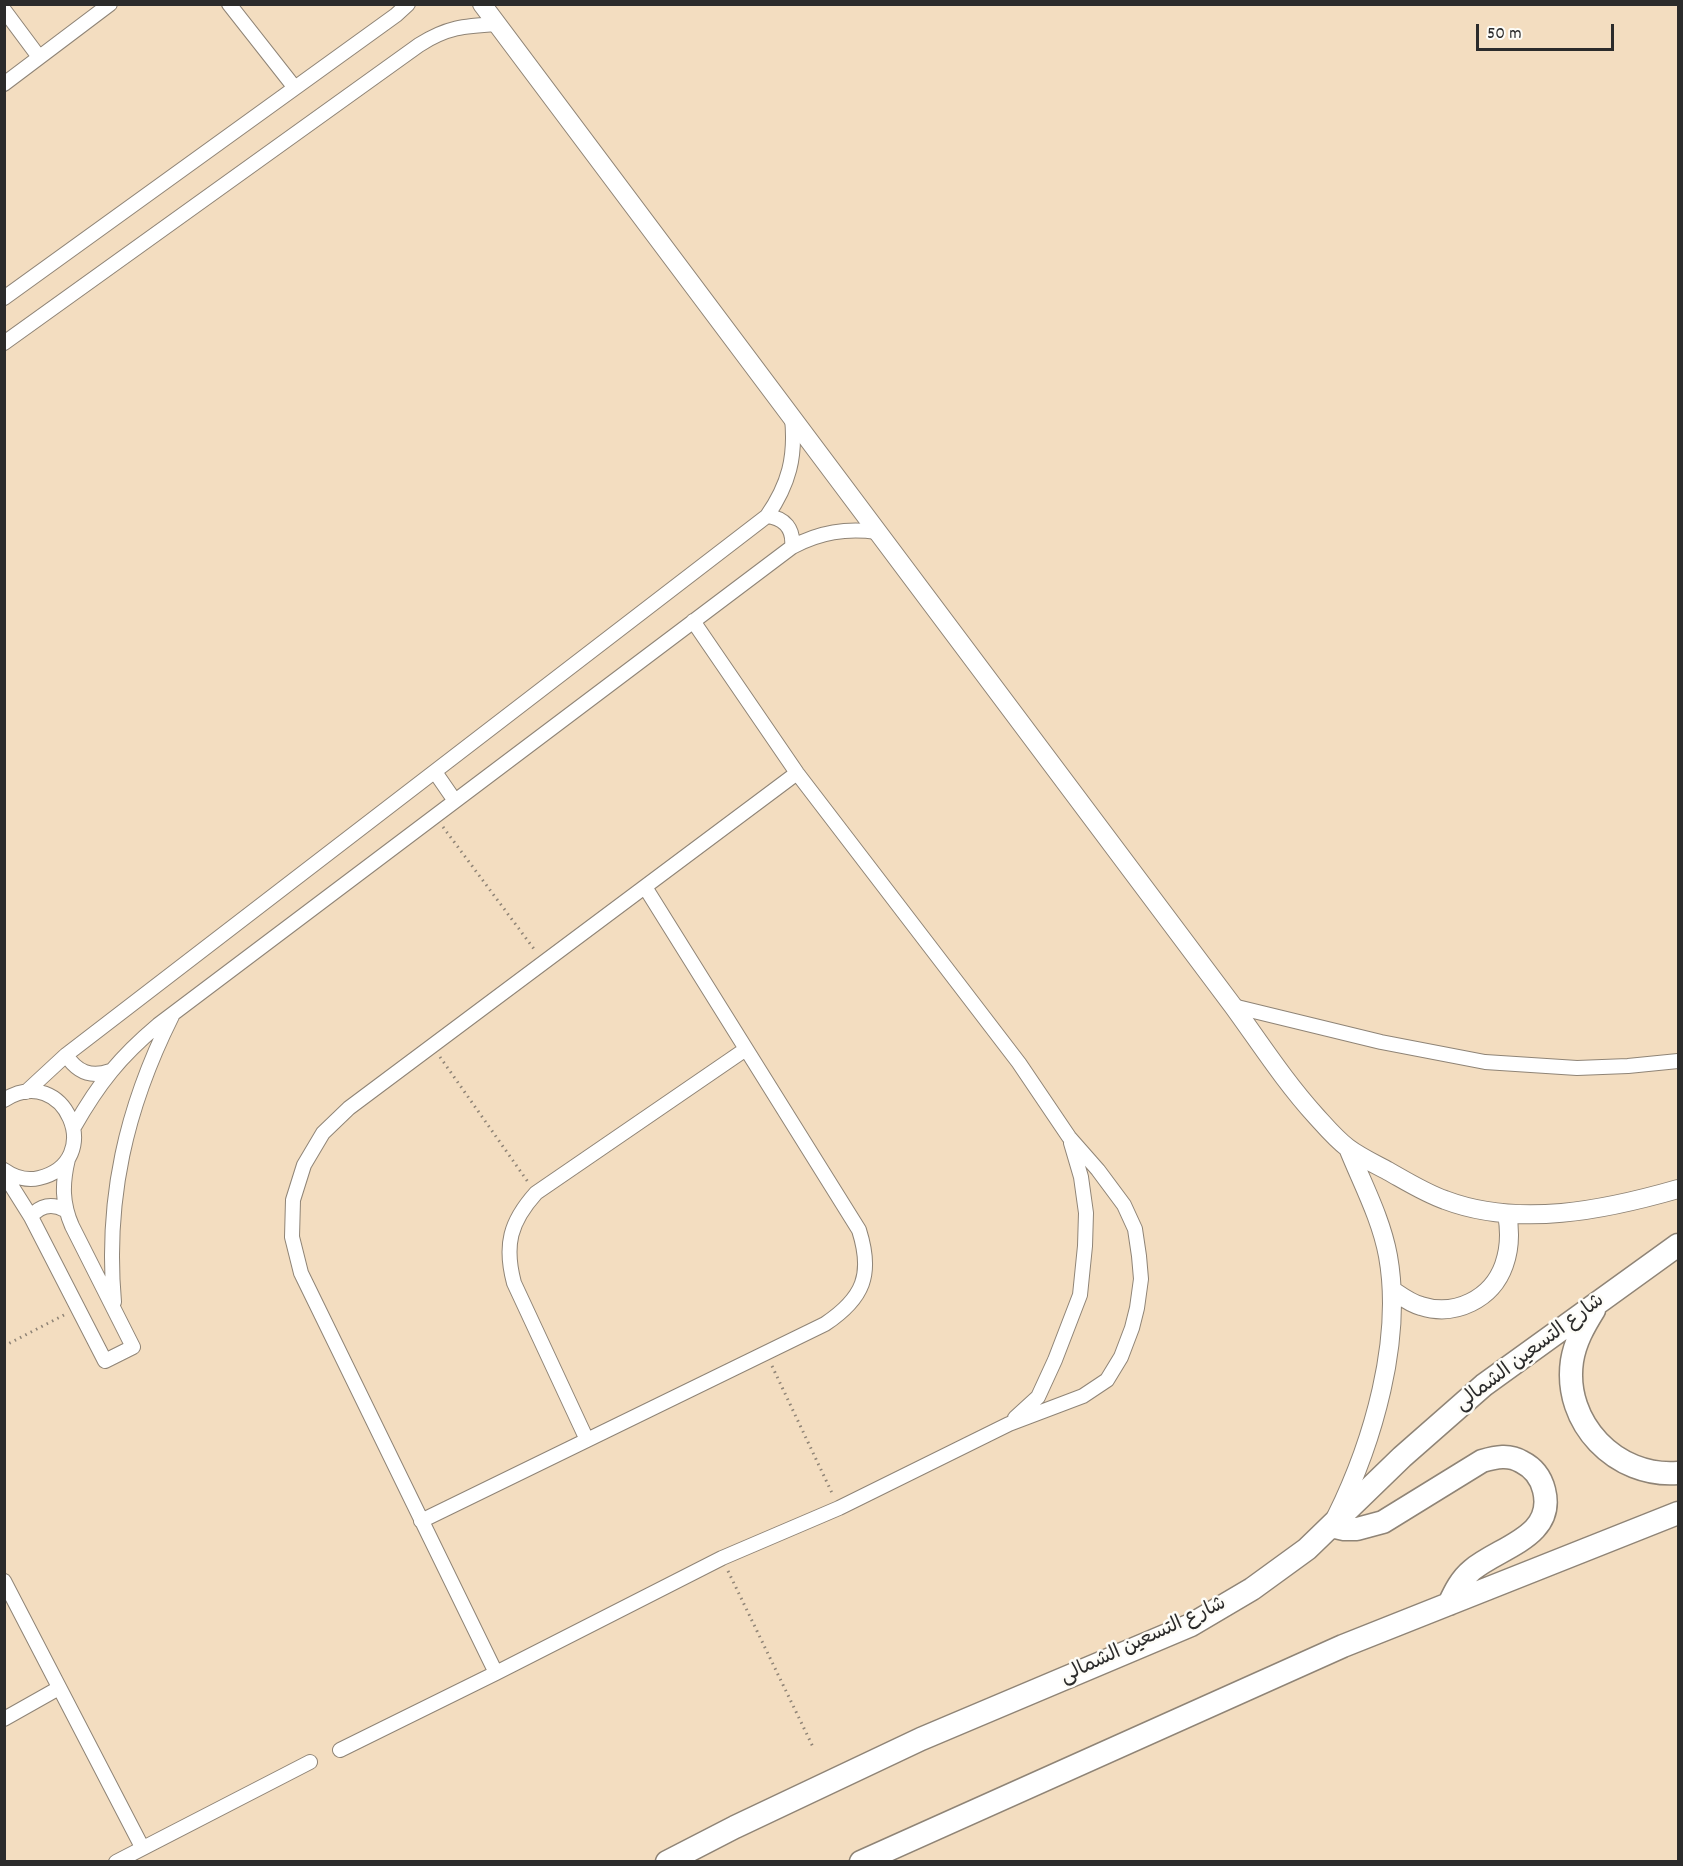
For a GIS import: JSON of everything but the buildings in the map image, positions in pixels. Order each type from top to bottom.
[{"type":"main road","name":"شارع التسعين الشمالى","points":[[667,1862],[735,1827],[921,1739],[1191,1624],[1252,1589],[1307,1549],[1401,1457],[1484,1384],[1678,1245]]},
{"type":"main road","points":[[1600,1301],[1580,1334],[1572,1362],[1572,1390],[1581,1418],[1597,1442],[1620,1460],[1647,1471],[1678,1473]]},
{"type":"main road","points":[[1332,1526],[1358,1529],[1383,1522],[1482,1461],[1493,1457],[1517,1459],[1528,1465],[1543,1484],[1546,1496],[1542,1520],[1526,1538],[1472,1570],[1458,1585],[1449,1604]]},
{"type":"main road","points":[[861,1862],[1343,1646],[1678,1514]]},
{"type":"street","points":[[4,84],[110,4]]},
{"type":"street","points":[[229,4],[295,88]]},
{"type":"street","points":[[4,298],[396,15],[408,4]]},
{"type":"street","points":[[482,4],[1303,1102],[1348,1148],[1416,1187],[1445,1200],[1475,1209],[1507,1214],[1593,1209],[1624,1204],[1678,1189]]},
{"type":"street","points":[[4,10],[39,57]]},
{"type":"street","points":[[4,343],[418,45],[460,26],[497,24]]},
{"type":"street","points":[[26,1092],[66,1055],[767,516],[777,502],[790,469],[793,452],[792,418]]},
{"type":"street","points":[[767,516],[782,520],[788,525],[793,539],[792,547]]},
{"type":"street","points":[[4,1172],[32,1217],[105,1361],[133,1347],[65,1210],[63,1184],[73,1146],[74,1127],[90,1098],[110,1071],[133,1046],[173,1013],[792,547],[820,534],[836,531],[877,532]]},
{"type":"street","points":[[339,1750],[722,1558],[839,1508],[1010,1424],[1083,1396],[1107,1380],[1121,1357],[1132,1328],[1141,1280],[1135,1229],[1124,1205],[1069,1137],[1019,1063],[797,773],[693,621]]},
{"type":"street","points":[[435,772],[455,801]]},
{"type":"street","points":[[496,1673],[301,1273],[292,1237],[293,1200],[304,1165],[323,1133],[349,1108],[797,773]]},
{"type":"street","points":[[421,1521],[825,1324],[844,1312],[858,1294],[865,1273],[866,1251],[860,1230],[645,887]]},
{"type":"street","points":[[1233,1006],[1381,1042],[1485,1062],[1577,1068],[1678,1062]]},
{"type":"street","points":[[115,1310],[112,1279],[112,1228],[121,1157],[136,1097],[173,1013]]},
{"type":"street","points":[[587,1440],[514,1283],[509,1264],[508,1244],[514,1225],[523,1207],[536,1193],[746,1049]]},
{"type":"street","points":[[66,1055],[85,1073],[102,1074],[110,1071]]},
{"type":"street","points":[[4,1100],[26,1092],[45,1094],[57,1100],[67,1111],[74,1127]]},
{"type":"street","points":[[1010,1424],[1038,1397],[1080,1295],[1086,1214],[1081,1177],[1069,1137]]},
{"type":"street","points":[[1332,1526],[1365,1451],[1376,1412],[1385,1372],[1392,1290],[1387,1255],[1378,1220],[1348,1148]]},
{"type":"street","points":[[4,1172],[21,1178],[35,1179],[48,1176],[68,1159]]},
{"type":"street","points":[[32,1217],[40,1208],[46,1206],[60,1207],[65,1210]]},
{"type":"street","points":[[1392,1290],[1414,1304],[1431,1309],[1455,1308],[1477,1300],[1494,1284],[1505,1263],[1509,1239],[1507,1214]]},
{"type":"street","points":[[4,1581],[142,1847]]},
{"type":"street","points":[[4,1719],[59,1688]]},
{"type":"street","points":[[116,1862],[310,1762]]},
{"type":"path","points":[[435,816],[544,962]]},
{"type":"path","points":[[432,1046],[536,1193]]},
{"type":"path","points":[[4,1346],[78,1308]]},
{"type":"path","points":[[766,1353],[839,1508]]},
{"type":"path","points":[[722,1558],[814,1749]]}]
